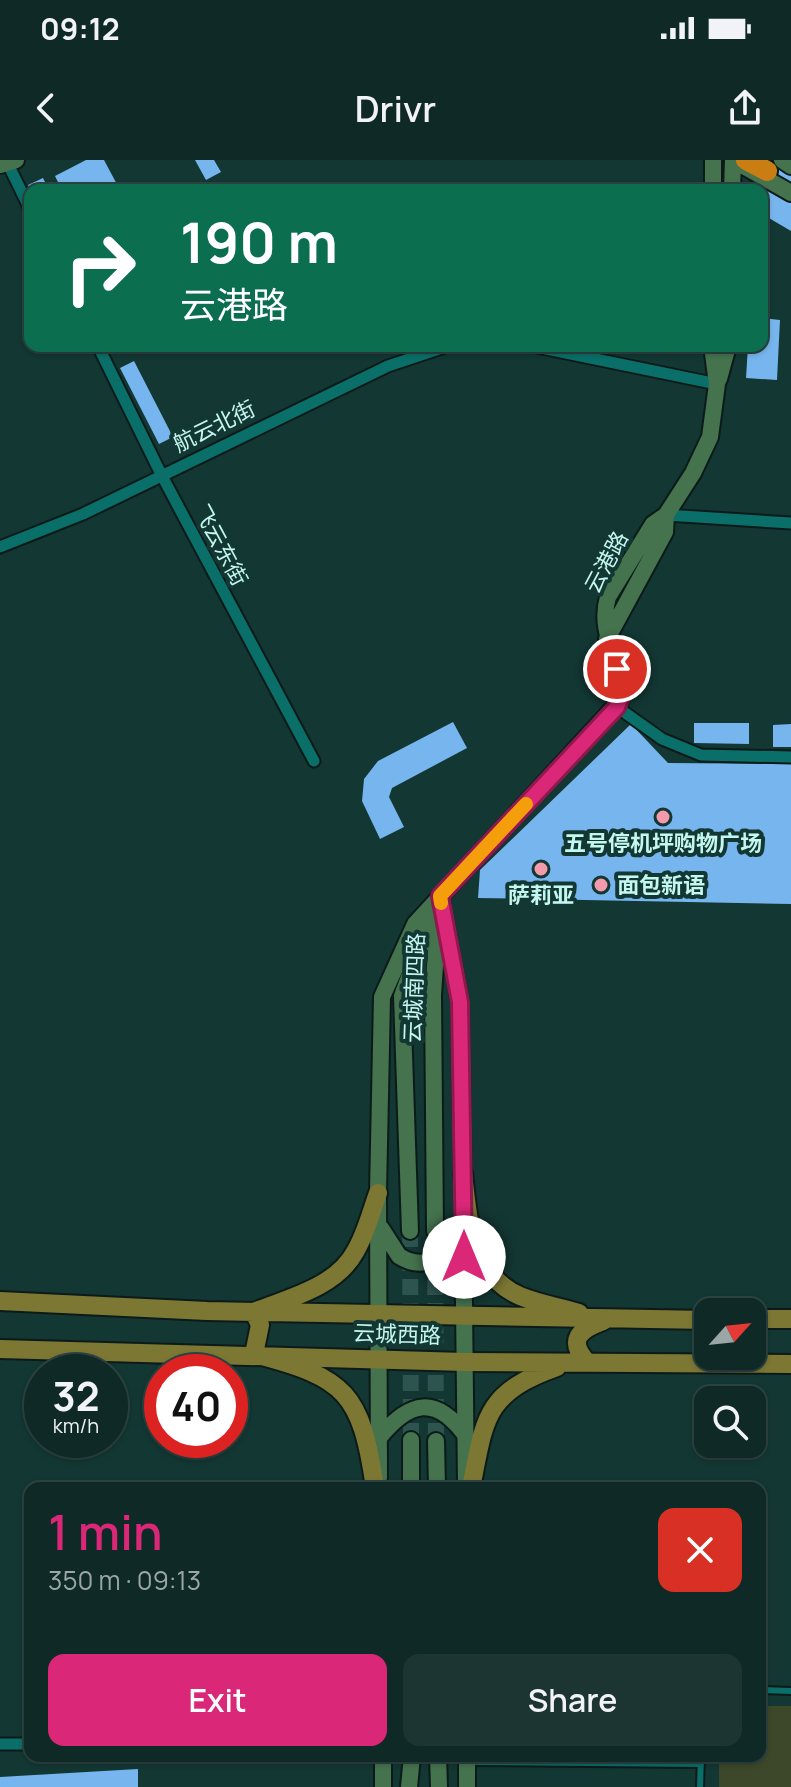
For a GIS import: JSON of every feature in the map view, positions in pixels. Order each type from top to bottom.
[{"type":"highway","points":[[746,160],[774,166]]},
{"type":"main road","points":[[463,1173],[473,1240],[493,1278],[518,1295],[605,1320]]},
{"type":"main road","points":[[376,1482],[366,1432],[344,1393],[331,1381],[304,1367],[254,1354],[260,1325],[254,1312],[314,1288],[344,1268],[360,1242],[378,1193]]},
{"type":"main road","name":"云城西路","points":[[0,1301],[380,1316],[694,1320]]},
{"type":"main road","points":[[766,1319],[791,1319]]},
{"type":"main road","points":[[587,1362],[576,1348],[577,1339],[583,1330],[605,1320]]},
{"type":"main road","name":"云城西路","points":[[0,1349],[381,1357],[465,1362],[791,1364]]},
{"type":"main road","points":[[470,1482],[488,1416],[502,1395],[533,1375],[558,1366],[587,1362]]},
{"type":"street","points":[[713,160],[713,184]]},
{"type":"street","points":[[732,184],[733,160],[791,193]]},
{"type":"street","points":[[7,162],[24,197]]},
{"type":"street","points":[[774,166],[791,166]]},
{"type":"street","name":"飞云东街","points":[[101,352],[161,474],[314,761]]},
{"type":"street","name":"航云北街","points":[[0,547],[83,514],[388,366],[430,352]]},
{"type":"street","points":[[561,352],[717,384]]},
{"type":"street","name":"云港路","points":[[713,352],[717,384]]},
{"type":"street","name":"云港路","points":[[617,707],[622,694],[621,686],[607,639],[665,532],[666,515],[710,437],[717,384],[726,352]]},
{"type":"street","points":[[666,515],[791,523]]},
{"type":"street","points":[[377,1482],[381,1357],[378,1193],[382,997],[415,924],[617,707],[671,744],[701,755],[791,757]]},
{"type":"street","points":[[440,896],[460,1002],[469,1482]]},
{"type":"street","name":"云城南四路","points":[[410,1231],[402,996],[440,896]]},
{"type":"street","name":"云城南四路","points":[[435,1231],[433,995],[440,896]]},
{"type":"street","points":[[378,1223],[399,1256],[419,1262],[440,1258],[464,1232]]},
{"type":"street","points":[[379,1438],[403,1414],[414,1408],[430,1406],[454,1420],[466,1436]]},
{"type":"street","points":[[411,1440],[411,1482]]},
{"type":"street","points":[[436,1441],[437,1482]]},
{"type":"street","points":[[0,1744],[24,1744]]},
{"type":"street","points":[[383,1762],[383,1787]]},
{"type":"street","points":[[409,1787],[411,1762]]},
{"type":"street","points":[[438,1762],[439,1787]]},
{"type":"street","points":[[467,1762],[467,1787]]},
{"type":"lane","points":[[766,1690],[791,1691]]},
{"type":"lane","points":[[700,1787],[701,1762]]},
{"type":"green space","points":[[766,1706],[791,1706],[791,1787],[719,1787],[719,1762],[766,1762]]},
{"type":"building","points":[[86,160],[104,160],[117,184],[59,184],[55,176]]},
{"type":"building","points":[[195,160],[214,160],[221,172],[206,180]]},
{"type":"building","points":[[775,160],[791,170],[791,231],[768,218],[768,184],[761,184]]},
{"type":"building","points":[[43,178],[46,184],[30,184]]},
{"type":"building","points":[[768,319],[780,320],[777,380],[746,378],[748,352],[768,352]]},
{"type":"building","points":[[134,361],[173,437],[159,444],[120,368]]},
{"type":"building","points":[[453,722],[467,748],[392,788],[389,797],[404,827],[380,839],[362,801],[364,779],[378,761]]},
{"type":"building","points":[[694,723],[749,723],[749,744],[694,743]]},
{"type":"building","name":"五号停机坪购物广场","points":[[631,724],[668,763],[791,764],[791,904],[478,898],[480,870]]},
{"type":"building","points":[[791,724],[791,747],[773,747],[773,725]]},
{"type":"building","points":[[138,1769],[138,1787],[0,1787],[0,1777]]},
{"type":"tunnel","points":[[410,1231],[411,1440]]},
{"type":"tunnel","points":[[435,1231],[436,1441]]},
{"type":"slow traffic","points":[[441,903],[440,896],[526,804]]},
{"type":"place","name":"五号停机坪购物广场","points":[[663,817]]},
{"type":"place","name":"萨莉亚","points":[[541,869]]},
{"type":"place","name":"面包新语","points":[[601,885]]},
{"type":"route","points":[[464,1257],[460,1002],[440,896],[617,707],[622,694],[617,669]]}]
